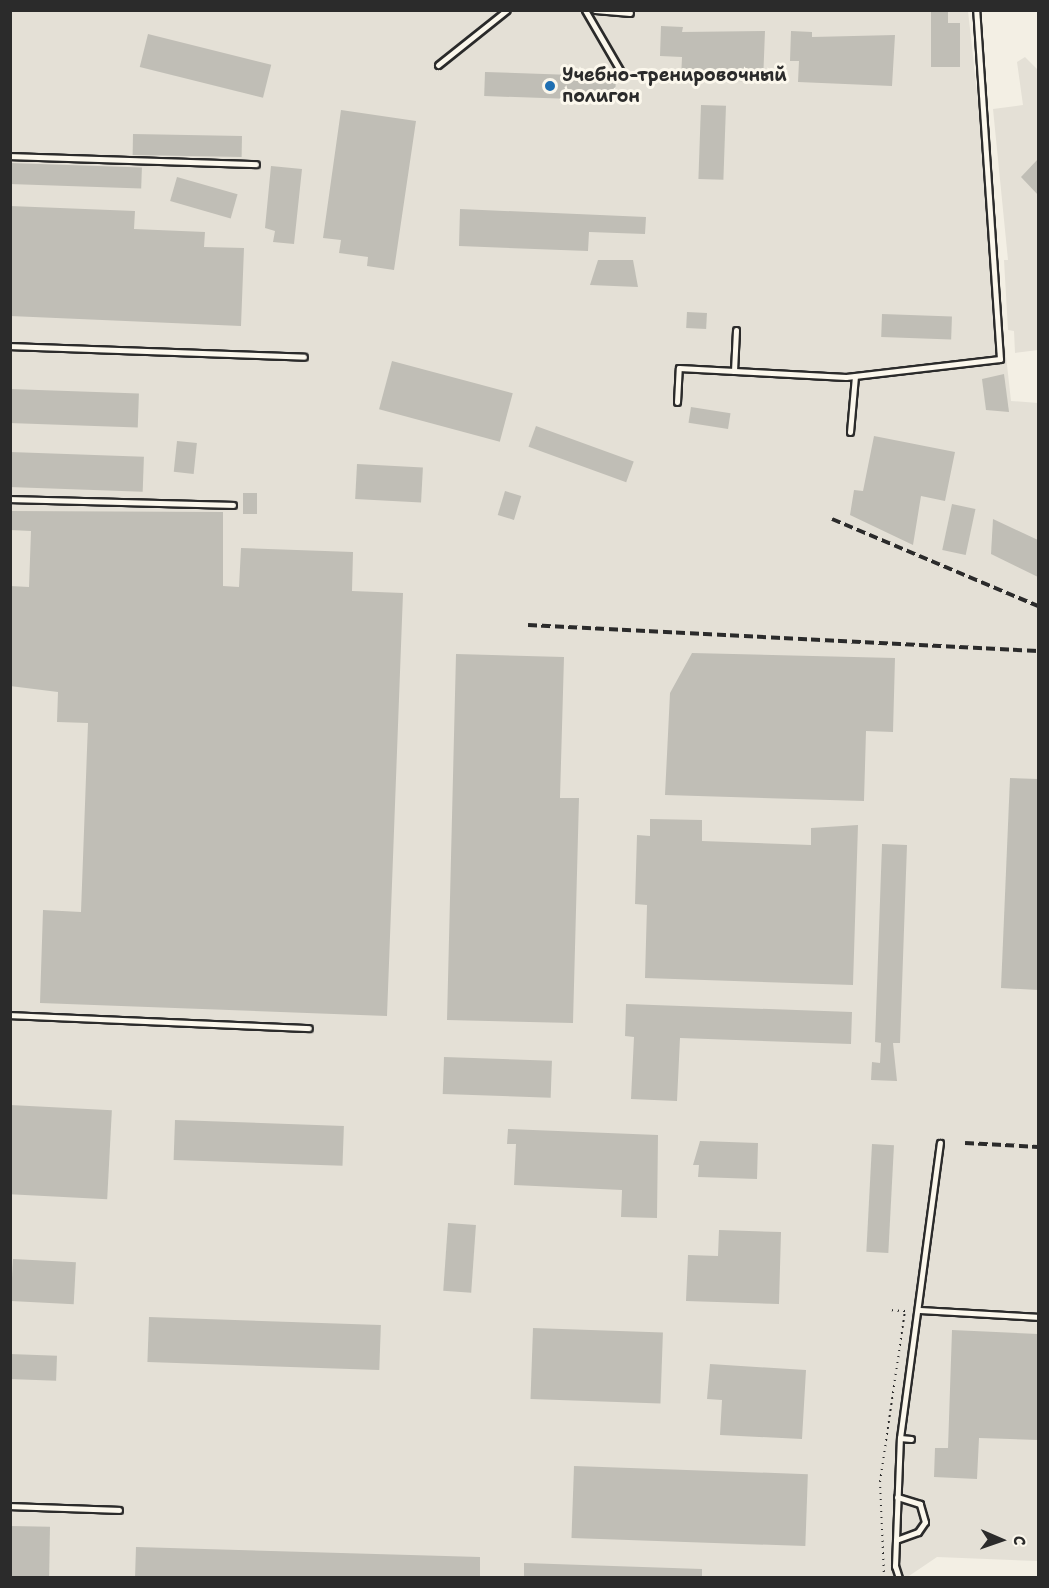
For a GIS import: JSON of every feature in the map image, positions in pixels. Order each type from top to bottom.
[{"type":"lane","points":[[438,65],[507,10]]},
{"type":"lane","points":[[585,10],[624,77]]},
{"type":"lane","points":[[595,10],[630,13]]},
{"type":"lane","points":[[677,402],[679,368],[855,376],[1000,359],[976,10]]},
{"type":"lane","points":[[10,156],[256,164]]},
{"type":"lane","points":[[734,371],[736,330]]},
{"type":"lane","points":[[10,346],[304,357]]},
{"type":"lane","points":[[850,432],[855,376]]},
{"type":"lane","points":[[10,499],[233,505]]},
{"type":"lane","points":[[10,1015],[309,1028]]},
{"type":"lane","points":[[899,1578],[896,1540],[900,1438],[940,1143]]},
{"type":"lane","points":[[918,1311],[1038,1317]]},
{"type":"lane","points":[[900,1438],[911,1439]]},
{"type":"lane","points":[[896,1540],[918,1532],[925,1522],[920,1504],[897,1497]]},
{"type":"lane","points":[[10,1506],[119,1510]]},
{"type":"path","points":[[884,1578],[880,1482],[905,1311],[889,1310]]},
{"type":"shaded area","points":[[11,11],[968,11],[1011,401],[1038,403],[1038,1561],[937,1557],[906,1578],[11,1578]]},
{"type":"shaded area","points":[[1025,57],[1038,70],[1038,350],[1015,353],[1014,331],[1008,330],[1004,260],[1008,260],[993,109],[1023,105],[1017,62]]},
{"type":"building","points":[[931,11],[948,11],[948,23],[960,23],[960,67],[931,67]]},
{"type":"building","points":[[661,26],[683,27],[682,32],[765,31],[763,82],[681,79],[682,57],[660,56]]},
{"type":"building","points":[[791,31],[812,32],[812,37],[895,35],[892,86],[798,82],[799,61],[790,61]]},
{"type":"building","points":[[148,34],[271,65],[263,98],[140,67]]},
{"type":"building","name":"Учебно-тренировочный полигон","points":[[485,72],[616,77],[615,101],[484,96]]},
{"type":"building","points":[[701,105],[726,106],[723,180],[698,179]]},
{"type":"building","points":[[341,110],[416,121],[394,270],[367,266],[368,257],[339,253],[341,240],[323,238]]},
{"type":"building","points":[[133,134],[242,136],[242,157],[133,155]]},
{"type":"building","points":[[1038,159],[1038,195],[1021,177]]},
{"type":"building","points":[[10,163],[142,168],[141,189],[10,184]]},
{"type":"building","points":[[271,166],[302,169],[294,244],[273,242],[275,231],[265,228]]},
{"type":"building","points":[[177,177],[238,194],[231,218],[170,201]]},
{"type":"building","points":[[10,206],[135,211],[134,229],[205,232],[204,247],[244,248],[241,326],[10,316]]},
{"type":"building","points":[[460,209],[646,217],[645,234],[589,232],[588,251],[459,246]]},
{"type":"building","points":[[598,260],[633,260],[638,287],[590,285]]},
{"type":"building","points":[[687,312],[707,313],[706,329],[686,328]]},
{"type":"building","points":[[882,314],[952,316],[951,339],[881,337]]},
{"type":"building","points":[[392,361],[513,393],[500,442],[379,409]]},
{"type":"building","points":[[1004,374],[1009,412],[986,410],[982,379]]},
{"type":"building","points":[[10,389],[139,394],[138,427],[10,423]]},
{"type":"building","points":[[691,407],[731,413],[728,429],[688,423]]},
{"type":"building","points":[[536,426],[634,462],[626,482],[528,447]]},
{"type":"building","points":[[874,436],[955,452],[945,501],[921,496],[913,545],[850,515],[854,490],[863,491]]},
{"type":"building","points":[[177,441],[197,443],[194,474],[174,472]]},
{"type":"building","points":[[10,452],[144,457],[143,492],[10,487]]},
{"type":"building","points":[[357,464],[423,467],[421,502],[355,499]]},
{"type":"building","points":[[505,491],[521,496],[514,520],[498,515]]},
{"type":"building","points":[[243,493],[257,493],[257,514],[243,514]]},
{"type":"building","points":[[952,504],[975,509],[966,555],[942,550]]},
{"type":"building","points":[[10,511],[223,512],[223,586],[239,587],[241,548],[353,552],[352,591],[403,593],[387,1016],[40,1003],[43,910],[81,912],[88,723],[57,722],[58,692],[10,686],[10,586],[29,587],[31,531],[10,530]]},
{"type":"building","points":[[993,519],[1038,540],[1038,577],[991,554]]},
{"type":"building","points":[[692,653],[895,658],[893,732],[866,731],[864,801],[665,795],[670,693]]},
{"type":"building","points":[[456,654],[564,657],[560,798],[579,798],[573,1023],[447,1020]]},
{"type":"building","points":[[1010,778],[1038,779],[1038,990],[1001,988]]},
{"type":"building","points":[[650,819],[702,820],[702,841],[811,845],[811,828],[858,825],[853,985],[645,978],[647,905],[635,904],[637,835],[650,836]]},
{"type":"building","points":[[882,844],[907,845],[900,1043],[893,1043],[897,1081],[871,1080],[872,1062],[880,1063],[881,1043],[875,1042]]},
{"type":"building","points":[[626,1004],[852,1012],[851,1044],[680,1038],[677,1101],[631,1099],[634,1037],[625,1036]]},
{"type":"building","points":[[444,1057],[552,1061],[551,1098],[443,1094]]},
{"type":"building","points":[[10,1105],[112,1110],[107,1199],[10,1194]]},
{"type":"building","points":[[175,1120],[344,1126],[343,1166],[174,1160]]},
{"type":"building","points":[[508,1129],[658,1135],[657,1218],[621,1217],[622,1190],[514,1185],[516,1144],[507,1144]]},
{"type":"building","points":[[700,1141],[758,1143],[757,1179],[698,1177],[699,1165],[693,1165]]},
{"type":"building","points":[[872,1144],[894,1145],[888,1253],[866,1252]]},
{"type":"building","points":[[448,1223],[476,1225],[471,1293],[443,1291]]},
{"type":"building","points":[[719,1230],[781,1232],[779,1304],[686,1301],[688,1255],[718,1256]]},
{"type":"building","points":[[13,1259],[76,1262],[74,1304],[11,1301]]},
{"type":"building","points":[[149,1317],[381,1325],[379,1370],[147,1362]]},
{"type":"building","points":[[533,1328],[663,1333],[660,1403],[531,1399]]},
{"type":"building","points":[[952,1330],[1038,1334],[1038,1440],[979,1438],[977,1479],[934,1477],[935,1448],[948,1448]]},
{"type":"building","points":[[10,1354],[57,1356],[56,1381],[10,1379]]},
{"type":"building","points":[[710,1364],[806,1370],[802,1439],[720,1435],[722,1400],[707,1399]]},
{"type":"building","points":[[574,1466],[808,1474],[805,1546],[571,1538]]},
{"type":"building","points":[[10,1526],[50,1527],[49,1578],[10,1578]]},
{"type":"building","points":[[136,1547],[480,1557],[480,1578],[135,1578]]},
{"type":"building","points":[[524,1563],[702,1569],[702,1578],[524,1578]]},
{"type":"railway","points":[[832,519],[1038,606]]},
{"type":"railway","points":[[528,625],[1038,651]]},
{"type":"railway","points":[[965,1143],[1038,1147]]},
{"type":"place","name":"Учебно-тренировочный полигон","points":[[550,86]]}]
